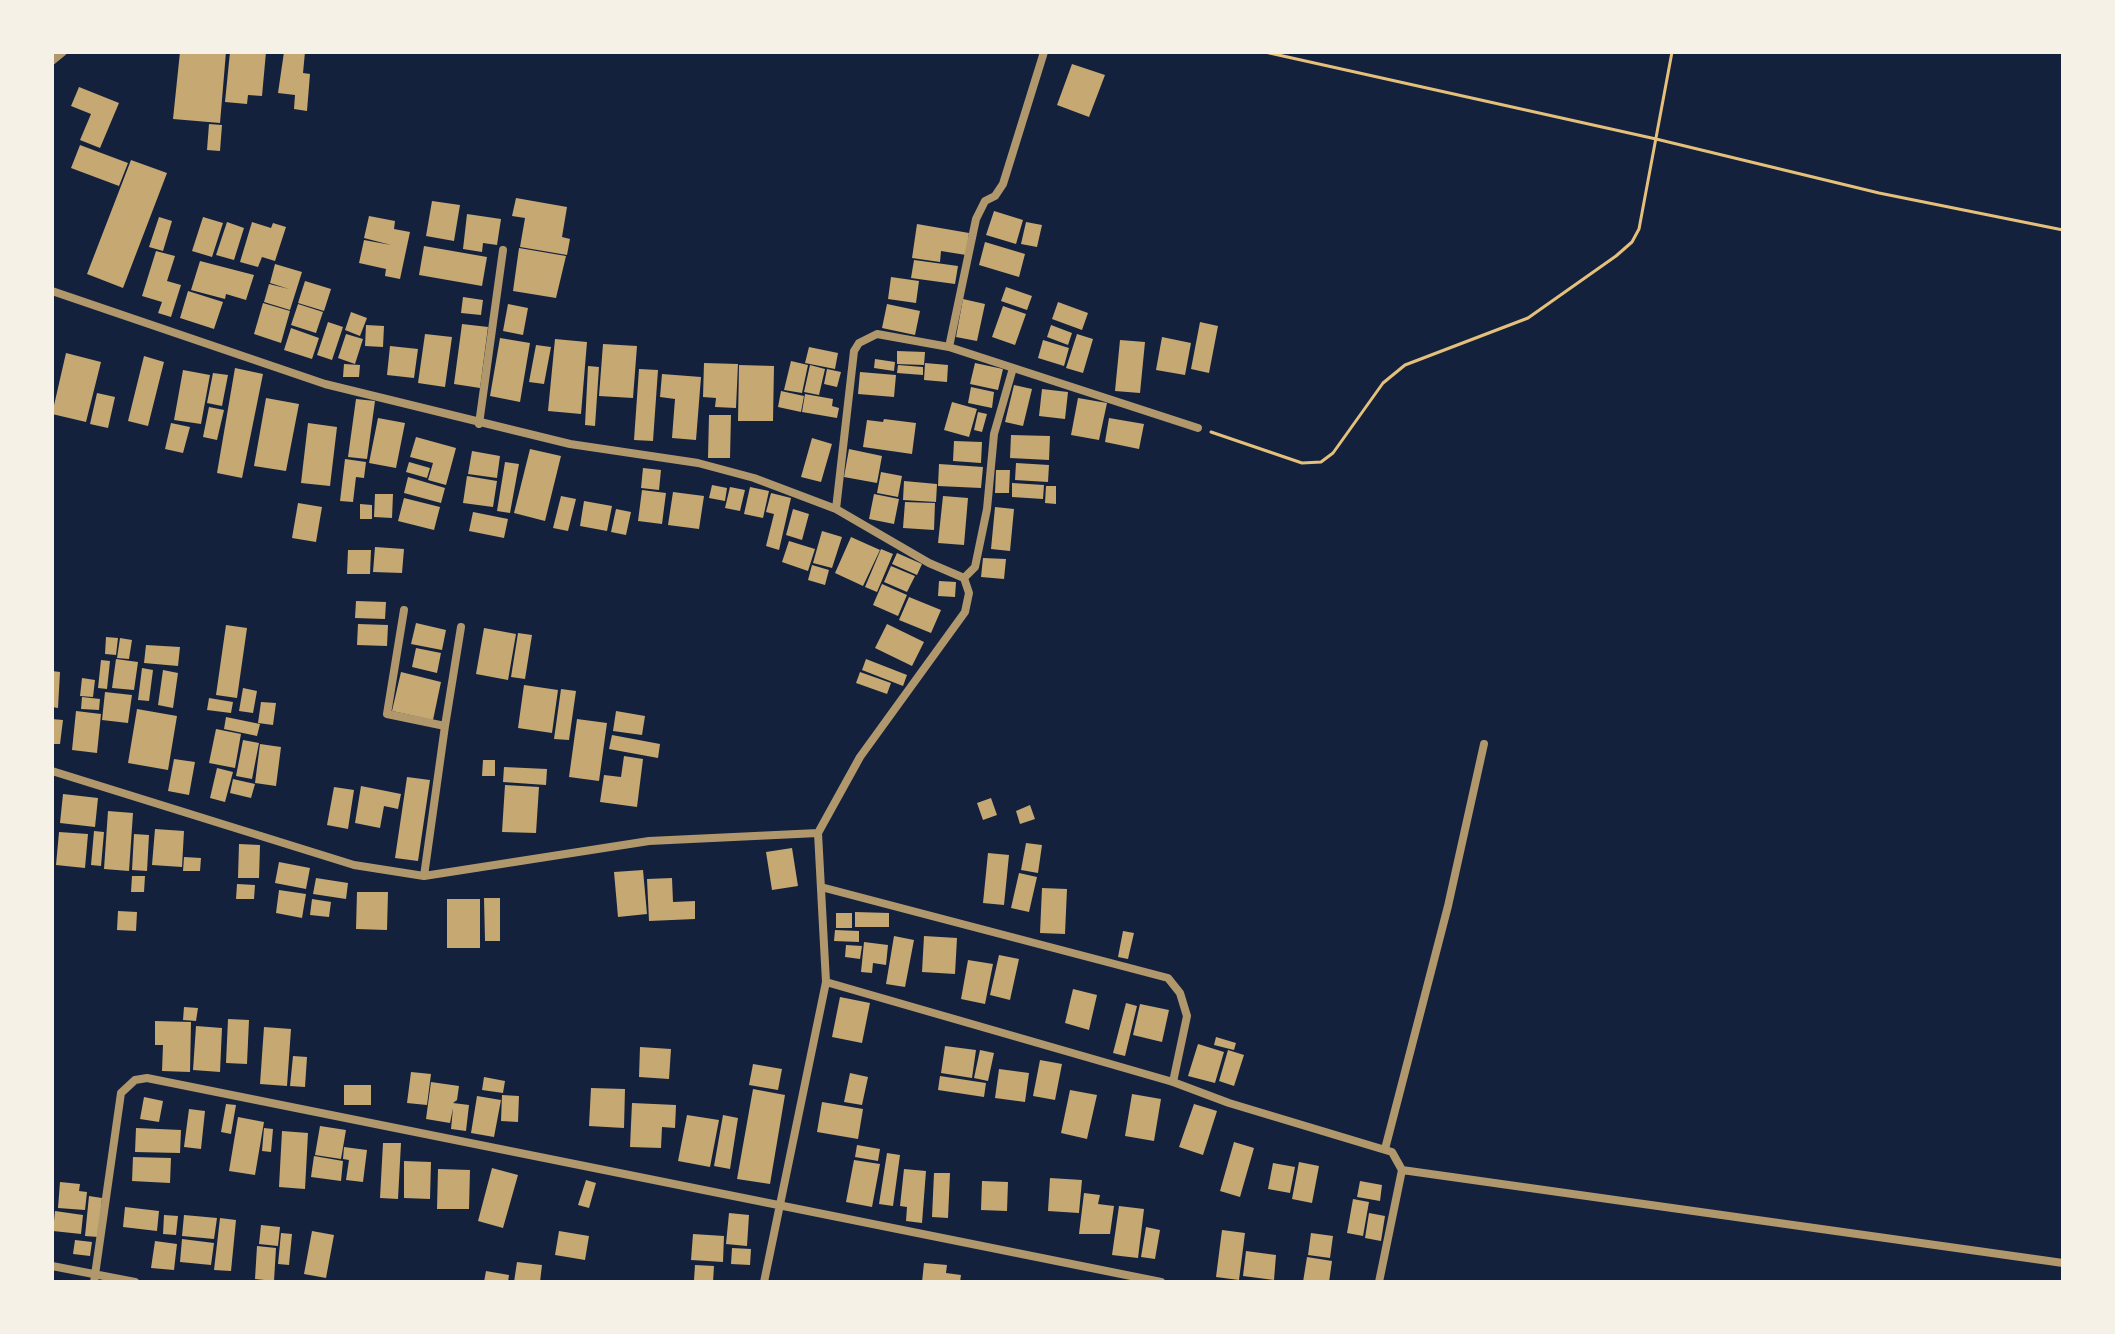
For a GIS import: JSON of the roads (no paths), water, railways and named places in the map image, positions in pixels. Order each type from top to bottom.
[{"type":"street","points":[[52,61],[63,52]]},
{"type":"street","points":[[949,347],[976,219],[985,201],[995,196],[1003,184],[1044,52]]},
{"type":"street","points":[[479,424],[503,250]]},
{"type":"street","points":[[52,291],[325,384],[570,444],[698,463],[754,478],[836,509],[929,563],[964,578],[969,593],[965,612],[860,757],[818,833],[826,982],[764,1282]]},
{"type":"street","points":[[836,509],[852,363],[859,343],[877,334],[949,347],[1198,428]]},
{"type":"street","points":[[964,578],[975,567],[987,509],[994,434],[1013,368]]},
{"type":"street","points":[[404,610],[387,714],[445,726]]},
{"type":"street","points":[[424,876],[461,627]]},
{"type":"street","points":[[1385,1149],[1448,906],[1484,744]]},
{"type":"street","points":[[52,771],[354,865],[424,876],[649,841],[818,833]]},
{"type":"street","points":[[821,887],[1168,978],[1180,993],[1187,1016],[1173,1082]]},
{"type":"street","points":[[826,982],[1173,1082],[1229,1103],[1385,1149],[1398,1159],[1402,1170],[1379,1282]]},
{"type":"street","points":[[95,1278],[121,1093],[126,1085],[147,1078],[1161,1282]]},
{"type":"street","points":[[1402,1170],[2063,1263]]},
{"type":"street","points":[[52,1266],[95,1278],[135,1282]]}]
